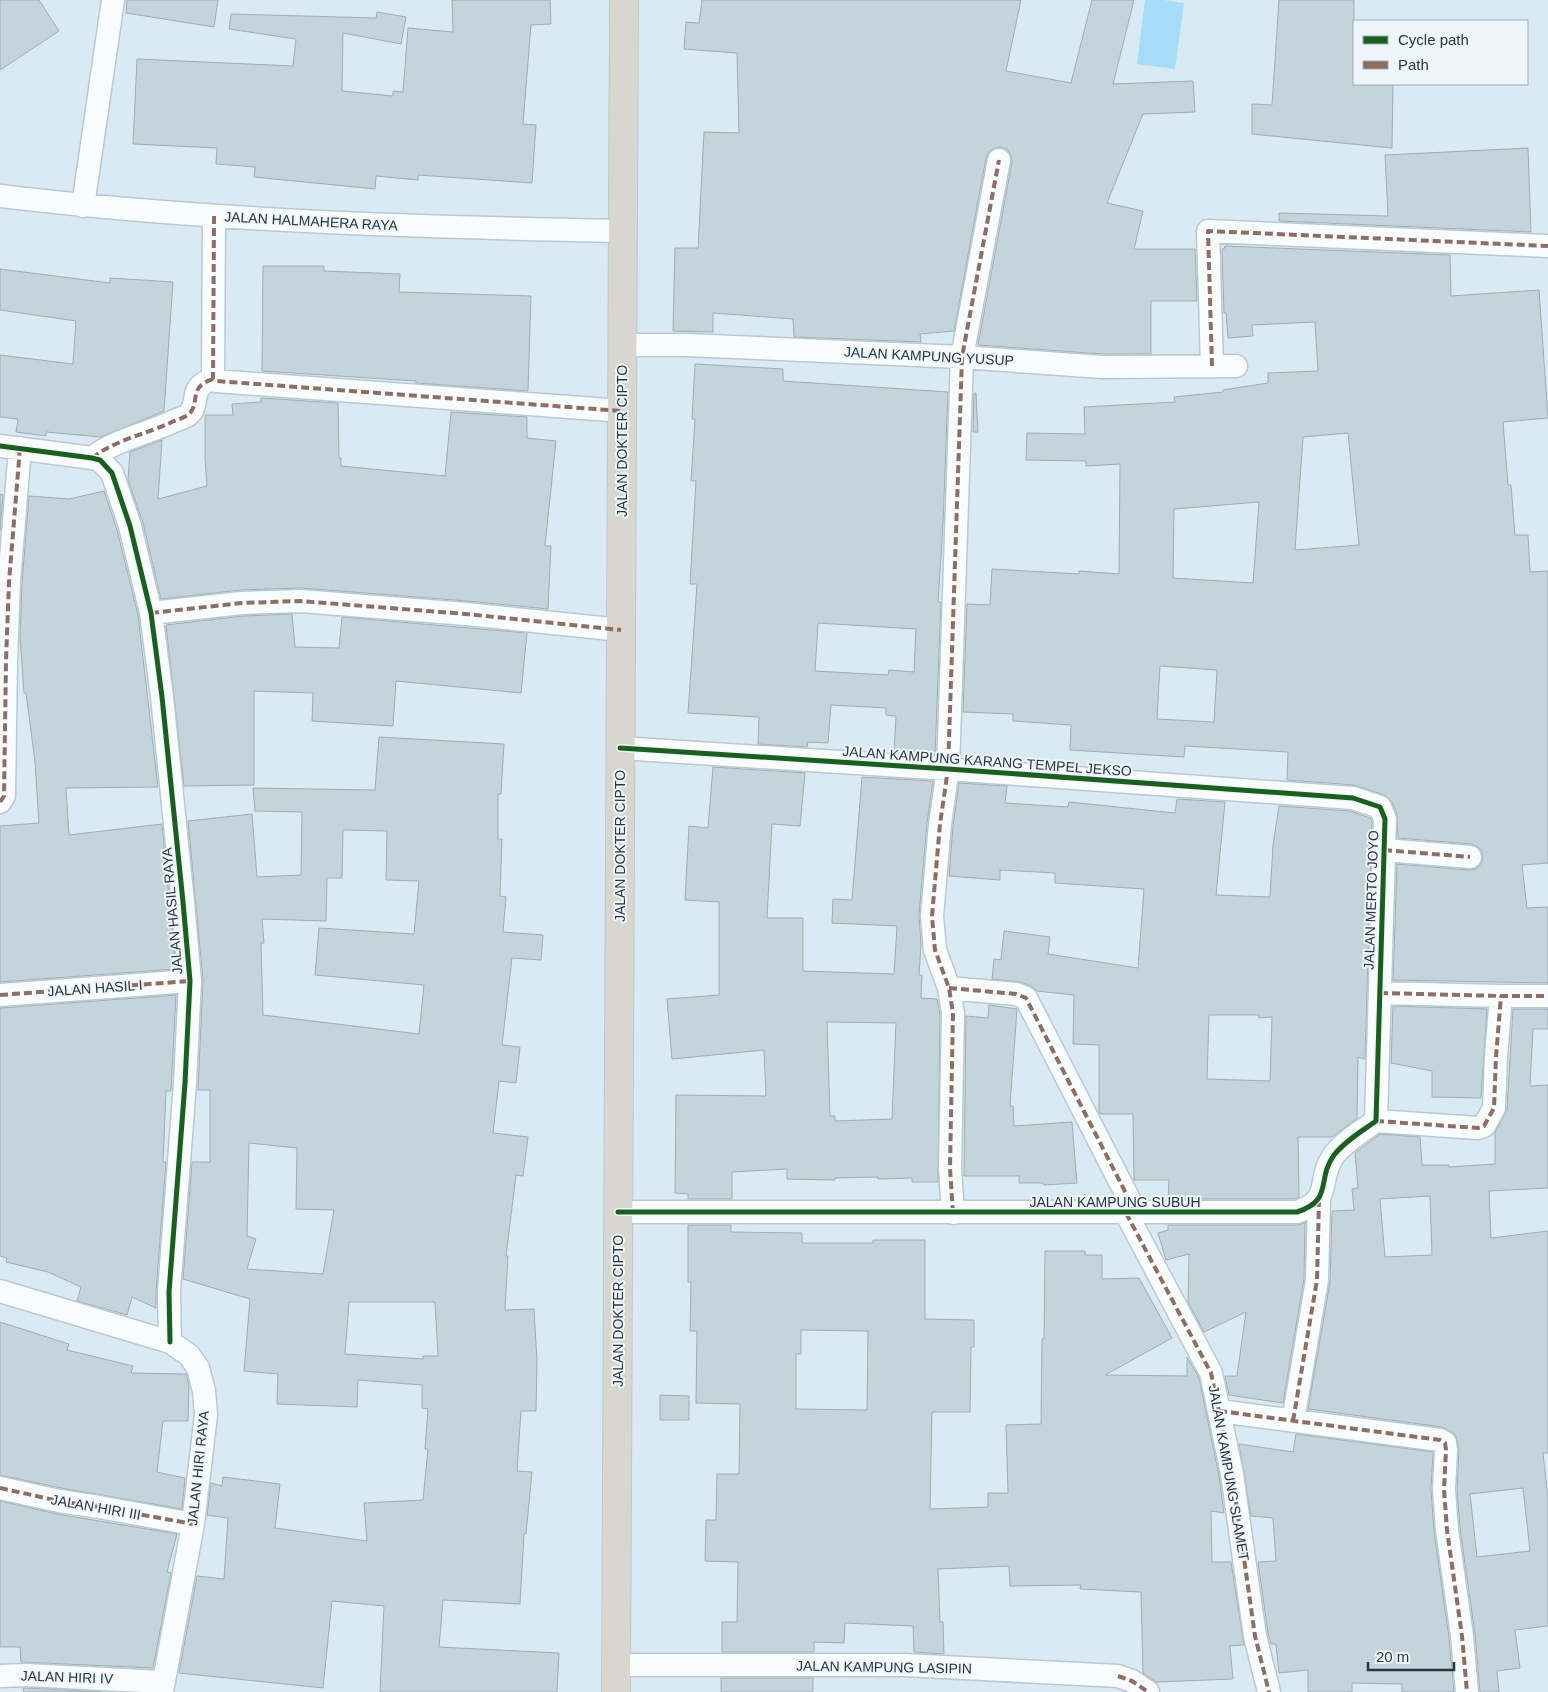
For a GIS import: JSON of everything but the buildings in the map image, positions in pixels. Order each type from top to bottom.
[{"type":"highway","name":"JALAN DOKTER CIPTO","points":[[616,1692],[624,0]]},
{"type":"street","points":[[83,206],[113,0]]},
{"type":"street","points":[[953,1213],[950,1168],[953,1013],[949,988],[934,950],[932,916],[940,824],[948,769],[962,357],[999,160]]},
{"type":"street","name":"JALAN HALMAHERA RAYA","points":[[0,196],[83,206],[214,216],[399,226],[623,231]]},
{"type":"street","points":[[213,379],[214,216]]},
{"type":"street","points":[[1212,366],[1208,231],[1548,246]]},
{"type":"street","name":"JALAN KAMPUNG YUSUP","points":[[623,345],[688,345],[962,357],[1102,367],[1236,366]]},
{"type":"street","points":[[0,802],[4,796],[10,447],[92,458],[102,450],[188,415],[202,382],[213,379],[223,382],[622,411]]},
{"type":"street","name":"JALAN HASIL RAYA","points":[[92,458],[100,460],[107,466],[116,482],[130,526],[151,613],[162,697],[190,981],[184,1093],[169,1292],[170,1342]]},
{"type":"street","points":[[151,613],[242,603],[300,601],[466,614],[621,630]]},
{"type":"street","name":"JALAN KAMPUNG KARANG TEMPEL JEKSO","points":[[620,748],[1353,798]]},
{"type":"street","name":"JALAN MERTO JOYO","points":[[1353,798],[1380,806],[1384,818],[1380,993]]},
{"type":"street","points":[[1384,850],[1470,857]]},
{"type":"street","name":"JALAN HASIL I","points":[[0,995],[190,981]]},
{"type":"street","name":"JALAN KAMPUNG SLAMET","points":[[949,988],[1016,994],[1026,998],[1211,1373],[1232,1474],[1255,1636],[1269,1692]]},
{"type":"street","points":[[1376,1121],[1380,993],[1548,996]]},
{"type":"street","points":[[1293,1421],[1317,1280],[1318,1200],[1324,1187],[1325,1172],[1334,1155],[1376,1121],[1478,1128],[1484,1126],[1494,1108],[1496,1057],[1502,996]]},
{"type":"street","name":"JALAN KAMPUNG SUBUH","points":[[618,1212],[1297,1212],[1309,1208],[1318,1200]]},
{"type":"street","name":"JALAN HIRI RAYA","points":[[0,1291],[170,1342],[189,1355],[198,1368],[204,1391],[206,1414],[193,1524],[162,1687]]},
{"type":"street","points":[[1219,1411],[1440,1440],[1445,1443],[1444,1490],[1447,1530],[1462,1636],[1467,1692]]},
{"type":"street","name":"JALAN HIRI III","points":[[0,1488],[59,1501],[193,1524]]},
{"type":"street","name":"JALAN KAMPUNG LASIPIN","points":[[616,1665],[904,1665],[1118,1676],[1132,1681],[1148,1692]]},
{"type":"street","name":"JALAN HIRI IV","points":[[0,1676],[26,1674],[162,1687]]},
{"type":"shaded area","points":[[1145,0],[1184,3],[1175,69],[1137,64]]},
{"type":"marked path","points":[[953,1213],[950,1168],[953,1013],[949,988],[935,950],[932,916],[940,824],[948,769],[962,357],[999,160]]},
{"type":"marked path","points":[[214,216],[213,379],[216,381],[622,411]]},
{"type":"marked path","points":[[1212,366],[1208,231],[1548,246]]},
{"type":"marked path","points":[[92,458],[119,442],[188,415],[194,406],[197,391],[205,383],[213,379]]},
{"type":"marked path","points":[[0,802],[4,796],[9,582],[20,448]]},
{"type":"marked path","points":[[151,613],[242,603],[300,601],[466,614],[621,630]]},
{"type":"marked path","points":[[1384,850],[1470,857]]},
{"type":"marked path","points":[[0,995],[190,981]]},
{"type":"marked path","points":[[949,988],[1016,994],[1026,998],[1136,1213]]},
{"type":"marked path","points":[[1380,993],[1548,996]]},
{"type":"marked path","points":[[1376,1121],[1478,1128],[1484,1126],[1494,1108],[1501,996]]},
{"type":"marked path","points":[[1293,1421],[1317,1280],[1319,1200]]},
{"type":"marked path","points":[[1126,1213],[1211,1373],[1232,1474],[1255,1636],[1269,1692]]},
{"type":"marked path","points":[[1219,1411],[1440,1440],[1445,1443],[1444,1490],[1447,1530],[1462,1636],[1467,1692]]},
{"type":"marked path","points":[[0,1488],[59,1501],[193,1524]]},
{"type":"marked path","points":[[1118,1676],[1132,1681],[1148,1692]]},
{"type":"cycle path","points":[[0,446],[92,458],[100,460],[112,473],[130,526],[151,613],[162,697],[190,981],[185,1083],[169,1292],[170,1342]]},
{"type":"cycle path","points":[[618,1212],[1297,1212],[1308,1207],[1316,1202],[1320,1195],[1329,1164],[1334,1155],[1348,1141],[1376,1121],[1385,819],[1380,807],[1353,798],[620,748]]}]
